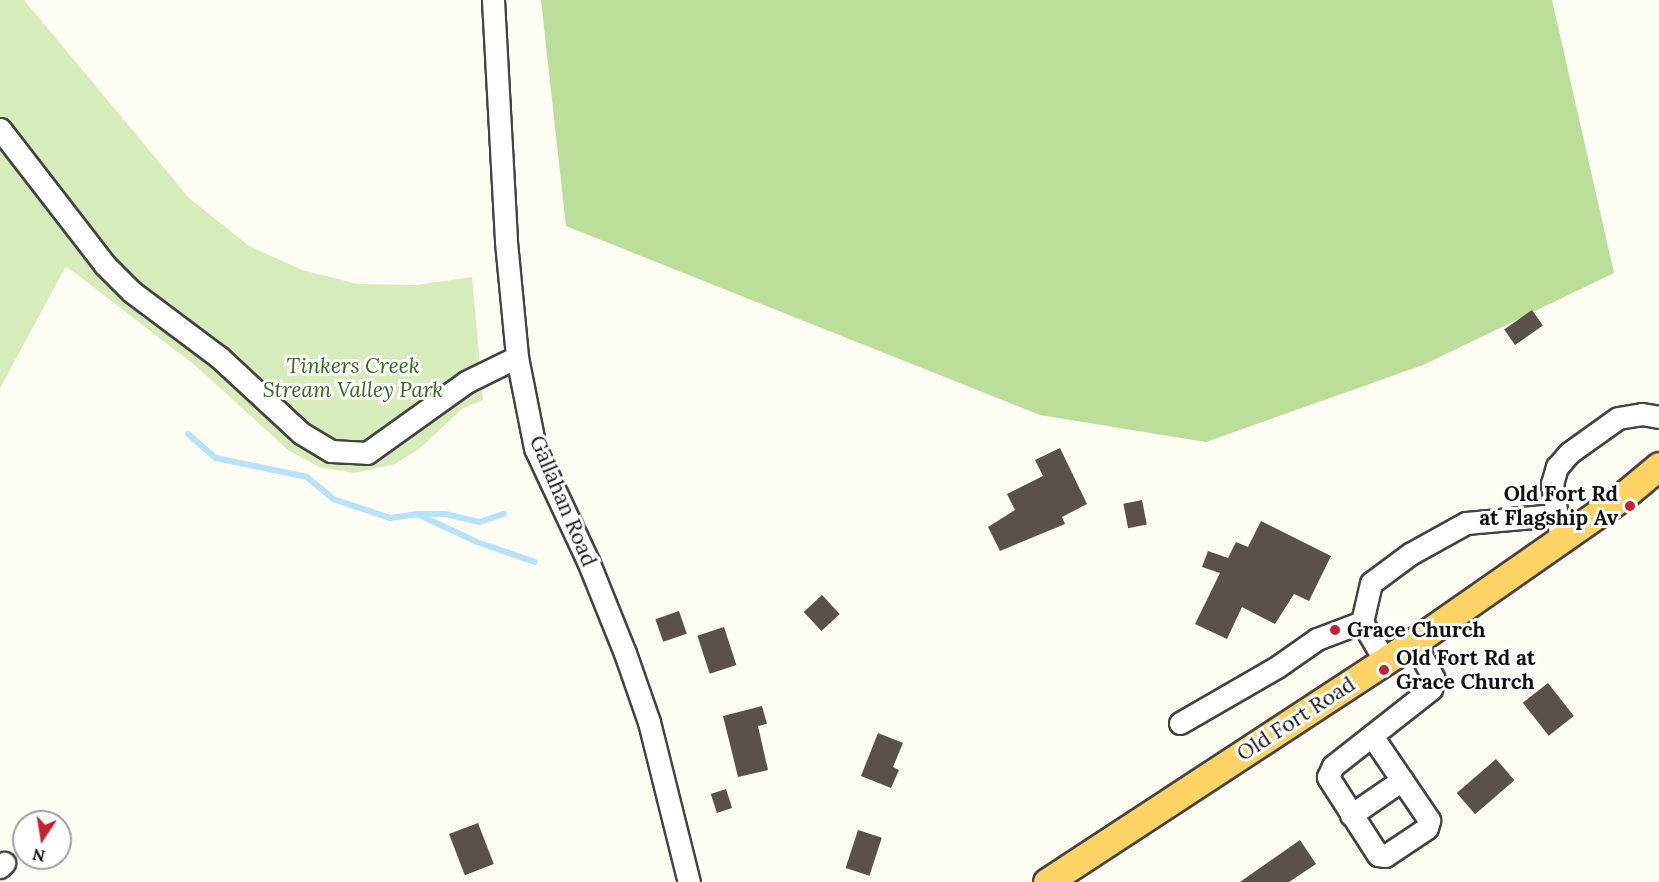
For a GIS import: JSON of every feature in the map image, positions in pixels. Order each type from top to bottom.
[{"type":"main road","name":"Old Fort Road","points":[[1047,882],[1414,642],[1558,527],[1659,466]]},
{"type":"street","name":"Gallahan Road","points":[[493,0],[506,243],[517,357],[535,448],[588,561],[649,722],[689,882]]},
{"type":"street","points":[[0,129],[105,265],[132,292],[219,357],[301,433],[331,451],[367,453],[466,382],[517,357]]},
{"type":"street","points":[[1385,661],[1362,622],[1371,583],[1382,571],[1466,524],[1558,527],[1552,484],[1557,467],[1569,453],[1618,418],[1642,414],[1659,417]]},
{"type":"street","points":[[1180,723],[1276,668],[1317,639],[1362,622]]},
{"type":"street","points":[[1372,736],[1429,820],[1427,828],[1385,856],[1378,855],[1328,777],[1333,766],[1431,689],[1434,679],[1414,642]]},
{"type":"street","points":[[1351,815],[1402,780]]},
{"type":"green space","name":"Tinkers Creek Stream Valley Park","points":[[0,0],[24,0],[189,198],[249,246],[302,270],[358,284],[417,285],[472,277],[483,400],[463,408],[419,449],[395,464],[354,473],[319,467],[288,450],[197,367],[66,266],[0,388]]},
{"type":"green space","points":[[541,0],[1552,0],[1614,273],[1423,365],[1206,442],[1040,415],[566,226]]},
{"type":"building","points":[[1532,310],[1543,326],[1515,345],[1504,330]]},
{"type":"building","points":[[1060,448],[1087,504],[1062,517],[1065,524],[1000,551],[988,527],[1015,510],[1007,494],[1043,476],[1035,460]]},
{"type":"building","points":[[1142,500],[1147,525],[1128,528],[1123,504]]},
{"type":"building","points":[[1261,521],[1331,556],[1309,601],[1294,594],[1275,624],[1242,607],[1227,639],[1195,624],[1220,573],[1202,567],[1208,551],[1228,558],[1236,542],[1248,547]]},
{"type":"building","points":[[822,595],[840,614],[821,631],[804,612]]},
{"type":"building","points":[[679,611],[687,634],[663,642],[655,619]]},
{"type":"building","points":[[724,627],[736,665],[710,674],[697,636]]},
{"type":"building","points":[[1548,683],[1574,716],[1549,736],[1523,703]]},
{"type":"building","points":[[762,706],[767,724],[758,726],[768,770],[738,777],[723,716]]},
{"type":"building","points":[[878,733],[903,743],[893,767],[899,770],[891,788],[861,776]]},
{"type":"building","points":[[1496,759],[1514,780],[1475,814],[1457,793]]},
{"type":"building","points":[[726,789],[732,808],[717,813],[711,794]]},
{"type":"building","points":[[478,823],[494,864],[465,875],[449,834]]},
{"type":"building","points":[[858,830],[882,838],[869,876],[846,868]]},
{"type":"building","points":[[1300,840],[1316,864],[1289,882],[1240,882]]},
{"type":"waterway","points":[[188,434],[216,458],[307,477],[333,499],[390,518],[417,514],[477,542],[535,562]]},
{"type":"waterway","points":[[420,514],[445,514],[479,522],[504,514]]},
{"type":"place","name":"Old Fort Rd at Flagship Av","points":[[1630,506]]},
{"type":"place","name":"Grace Church","points":[[1335,630]]},
{"type":"place","name":"Old Fort Rd at Grace Church","points":[[1384,670]]}]
